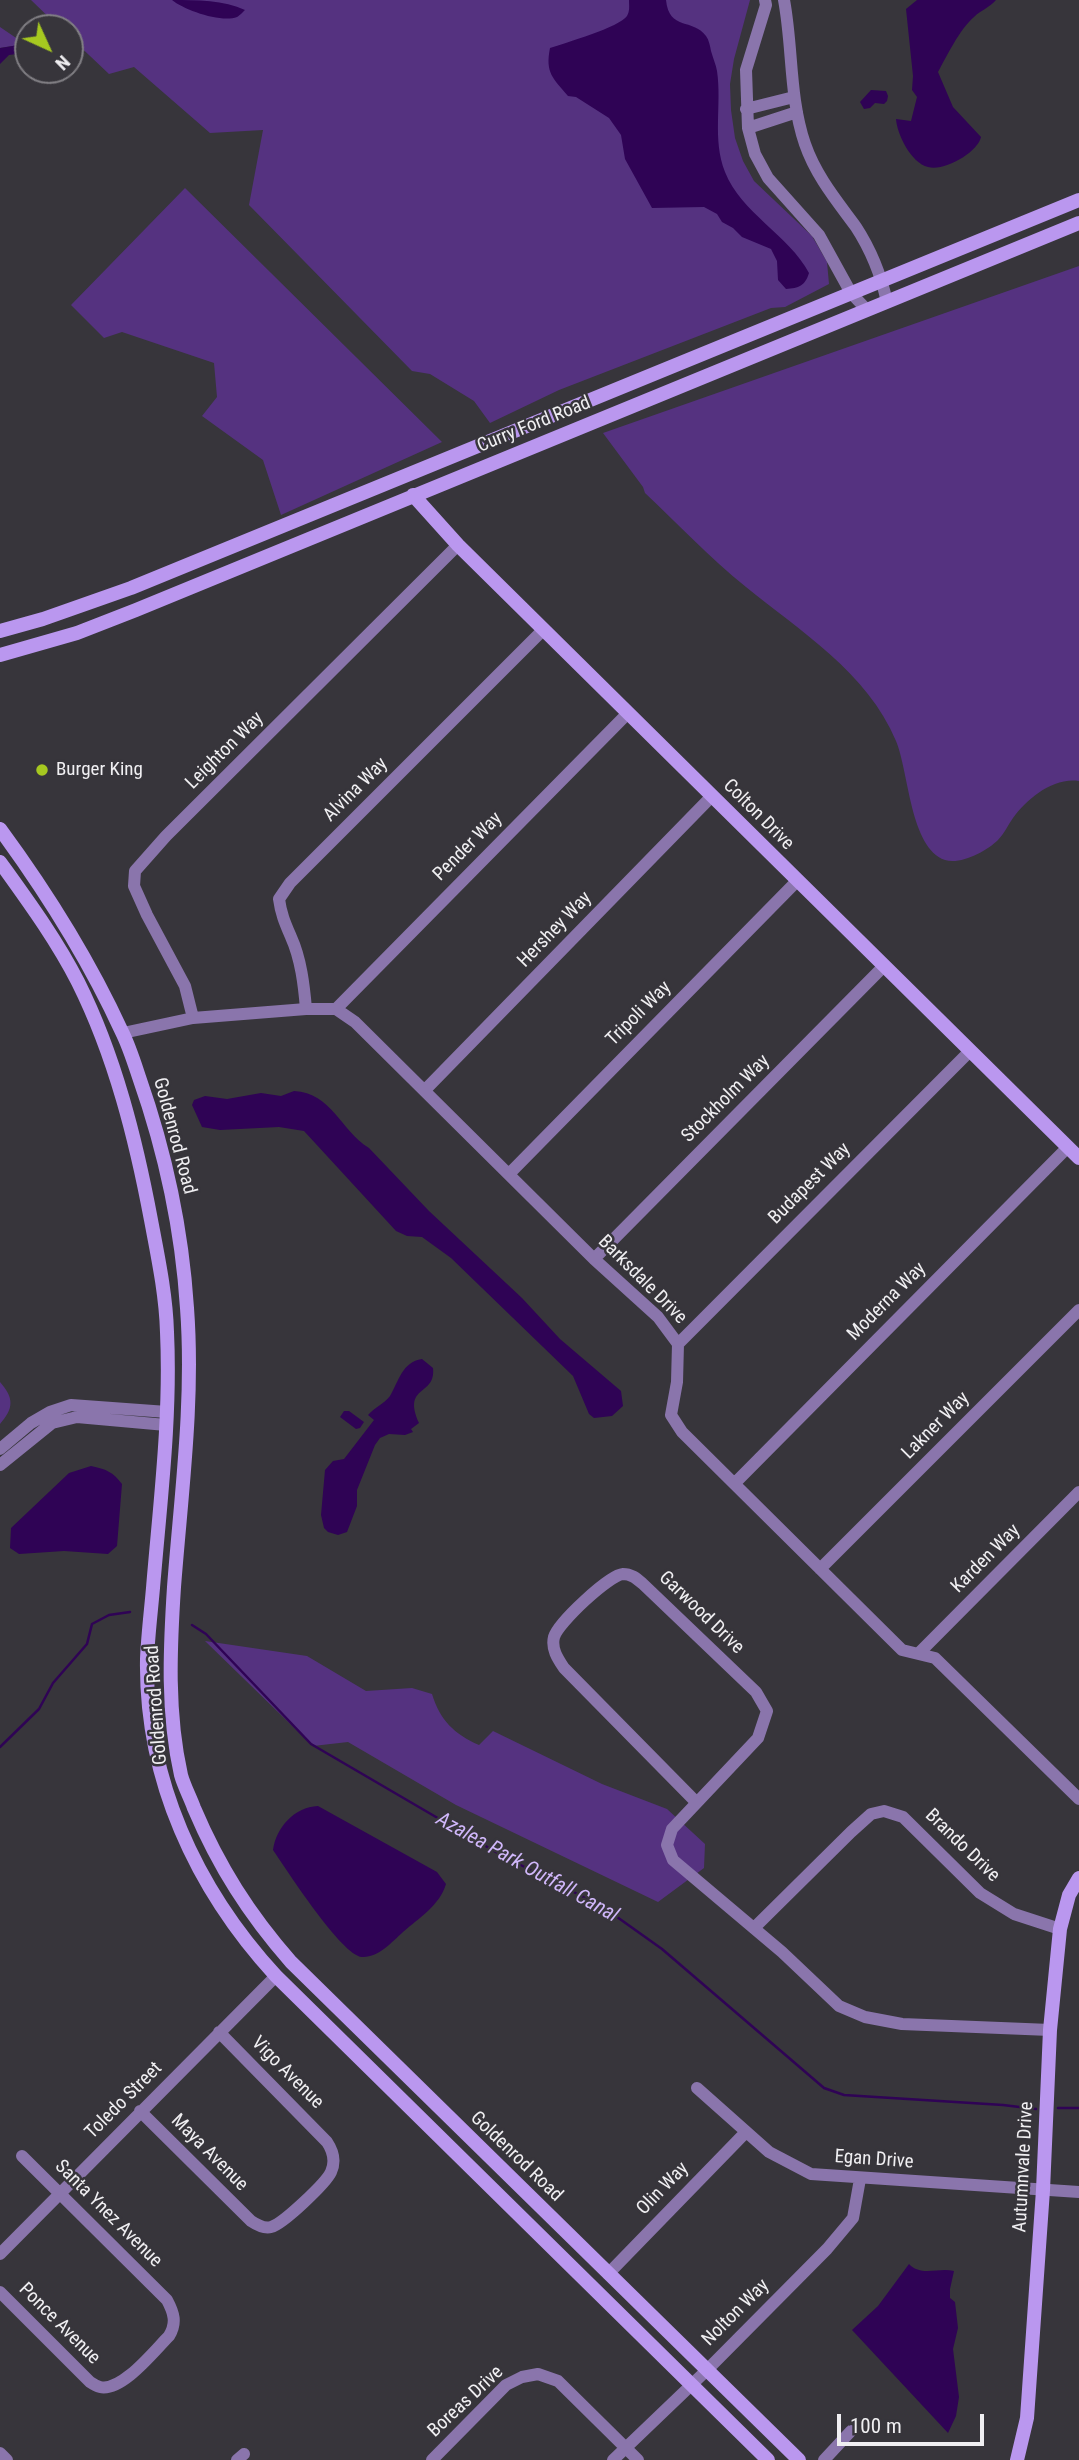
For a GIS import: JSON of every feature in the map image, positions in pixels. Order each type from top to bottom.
[{"type":"main road","name":"Curry Ford Road","points":[[0,631],[131,588],[1079,200]]},
{"type":"main road","name":"Curry Ford Road","points":[[0,655],[77,633],[1079,223]]},
{"type":"main road","points":[[413,495],[431,474],[609,401],[628,385]]},
{"type":"main road","points":[[210,579],[229,564],[388,497],[392,492],[393,481]]},
{"type":"main road","name":"Colton Drive","points":[[413,495],[458,545],[543,630],[1079,1158]]},
{"type":"main road","name":"Goldenrod Road","points":[[0,829],[68,928],[123,1033],[151,1111],[166,1167],[187,1309],[187,1427],[170,1655],[172,1710],[181,1776],[209,1844],[244,1904],[291,1962],[799,2460]]},
{"type":"main road","name":"Goldenrod Road","points":[[0,862],[43,922],[79,984],[110,1064],[139,1156],[156,1248],[166,1322],[168,1366],[167,1418],[147,1659],[150,1715],[161,1778],[193,1858],[232,1924],[276,1976],[768,2460]]},
{"type":"main road","points":[[79,984],[109,1028],[123,1033]]},
{"type":"main road","points":[[110,1064],[122,1065],[151,1111]]},
{"type":"main road","points":[[168,1366],[187,1427]]},
{"type":"main road","points":[[167,1418],[178,1433],[178,1461],[183,1473]]},
{"type":"main road","points":[[155,1742],[180,1794],[188,1794]]},
{"type":"main road","name":"Autumnvale Drive","points":[[1017,2460],[1027,2418],[1043,2190],[1050,2030],[1060,1929],[1069,1895],[1079,1878]]},
{"type":"main road","points":[[429,2127],[443,2129],[470,2156],[492,2160]]},
{"type":"street","points":[[765,0],[766,5],[746,70],[748,128],[755,154],[768,178],[819,235],[851,293],[867,310]]},
{"type":"street","points":[[784,0],[792,49],[794,97],[806,145],[834,201],[856,228],[871,253],[887,302]]},
{"type":"street","points":[[746,109],[794,97]]},
{"type":"street","points":[[748,128],[797,112]]},
{"type":"street","name":"Leighton Way","points":[[193,1018],[185,986],[146,915],[134,886],[135,871],[166,836],[458,545]]},
{"type":"street","name":"Alvina Way","points":[[306,1009],[303,978],[292,937],[281,918],[279,899],[290,883],[543,630]]},
{"type":"street","name":"Pender Way","points":[[336,1009],[628,713]]},
{"type":"street","name":"Hershey Way","points":[[425,1090],[712,796]]},
{"type":"street","name":"Tripoli Way","points":[[509,1174],[797,881]]},
{"type":"street","name":"Stockholm Way","points":[[594,1259],[884,966]]},
{"type":"street","points":[[123,1033],[193,1018],[336,1009]]},
{"type":"street","name":"Barksdale Drive","points":[[336,1009],[355,1021],[594,1259],[658,1317],[678,1345],[677,1382],[671,1415],[682,1432],[902,1650],[934,1657],[1079,1799]]},
{"type":"street","name":"Budapest Way","points":[[678,1345],[970,1051]]},
{"type":"street","name":"Moderna Way","points":[[734,1483],[1068,1147]]},
{"type":"street","name":"Lakner Way","points":[[820,1569],[1079,1310]]},
{"type":"street","points":[[0,1449],[31,1423],[50,1412],[71,1405],[167,1418]]},
{"type":"street","points":[[0,1465],[52,1423],[77,1416],[167,1418]]},
{"type":"street","name":"Karden Way","points":[[920,1652],[1079,1492]]},
{"type":"street","name":"Garwood Drive","points":[[696,1802],[564,1668],[555,1654],[554,1637],[560,1626],[606,1582],[621,1574],[633,1576],[643,1584],[756,1692],[767,1711],[758,1738],[672,1829],[667,1845],[673,1860],[754,1928],[839,2006],[865,2017],[902,2024],[1050,2030]]},
{"type":"street","name":"Brando Drive","points":[[754,1928],[851,1832],[871,1814],[884,1811],[903,1816],[981,1893],[1014,1914],[1060,1929]]},
{"type":"street","name":"Toledo Street","points":[[0,2255],[276,1976]]},
{"type":"street","name":"Vigo Avenue","points":[[219,2032],[327,2141],[333,2151],[330,2176],[284,2220],[273,2227],[264,2227],[251,2221]]},
{"type":"street","name":"Egan Drive","points":[[696,2088],[769,2152],[811,2174],[1079,2192]]},
{"type":"street","name":"Maya Avenue","points":[[141,2111],[251,2221]]},
{"type":"street","name":"Olin Way","points":[[608,2274],[746,2132]]},
{"type":"street","name":"Santa Ynez Avenue","points":[[22,2156],[167,2300],[174,2314],[174,2328],[169,2336],[125,2380],[114,2386],[100,2388],[90,2382]]},
{"type":"street","name":"Nolton Way","points":[[613,2460],[827,2249],[853,2218],[860,2179]]},
{"type":"street","name":"Ponce Avenue","points":[[0,2292],[90,2382]]},
{"type":"street","name":"Boreas Drive","points":[[432,2460],[506,2385],[522,2377],[538,2374],[558,2381],[638,2460]]},
{"type":"street","points":[[824,2460],[851,2431]]},
{"type":"street","points":[[0,2453],[7,2460]]},
{"type":"shaded area","points":[[31,0],[750,0],[730,84],[735,138],[754,181],[812,236],[827,262],[829,284],[785,307],[771,308],[559,390],[490,423],[474,401],[430,374],[412,371],[249,205],[263,130],[210,133],[134,67],[109,74],[84,50],[84,14],[46,14]]},
{"type":"shaded area","points":[[172,0],[219,2],[245,10],[237,17],[213,17]]},
{"type":"shaded area","points":[[629,0],[666,0],[672,16],[695,27],[707,38],[717,71],[718,135],[725,172],[742,200],[800,259],[809,273],[801,286],[786,289],[778,280],[777,261],[771,249],[742,237],[722,222],[717,214],[704,207],[652,208],[625,159],[621,135],[609,118],[576,97],[568,96],[554,79],[549,64],[550,48],[614,25],[627,16]]},
{"type":"shaded area","points":[[917,0],[996,0],[963,29],[938,72],[953,107],[981,137],[974,149],[943,167],[928,167],[916,160],[902,140],[896,119],[911,121],[917,97],[912,90],[906,9]]},
{"type":"shaded area","points":[[0,27],[14,37],[14,46],[0,48]]},
{"type":"shaded area","points":[[14,46],[14,54],[9,55],[0,64],[0,48]]},
{"type":"shaded area","points":[[871,90],[886,91],[887,101],[864,109],[860,102]]},
{"type":"shaded area","points":[[185,188],[442,442],[281,515],[263,460],[202,416],[217,397],[214,363],[122,332],[104,338],[71,305]]},
{"type":"shaded area","points":[[1079,266],[1079,781],[1060,782],[1033,797],[1013,818],[998,840],[981,852],[958,861],[945,860],[933,853],[924,841],[912,808],[896,741],[868,694],[831,655],[733,576],[645,493],[603,433]]},
{"type":"shaded area","points":[[294,1091],[307,1093],[327,1105],[350,1132],[522,1298],[560,1339],[621,1391],[623,1406],[612,1416],[594,1418],[589,1414],[573,1376],[451,1258],[422,1237],[407,1236],[396,1231],[304,1131],[279,1127],[220,1130],[202,1127],[192,1105],[194,1100],[205,1096],[227,1099],[261,1093],[281,1096]]},
{"type":"shaded area","points":[[422,1359],[433,1368],[433,1377],[414,1402],[419,1423],[411,1429],[413,1432],[405,1435],[389,1434],[380,1438],[357,1490],[357,1506],[347,1532],[338,1535],[328,1532],[324,1528],[321,1515],[325,1470],[333,1461],[344,1459],[374,1420],[368,1415],[390,1396],[405,1368]]},
{"type":"shaded area","points":[[0,1382],[10,1398],[10,1408],[0,1424]]},
{"type":"shaded area","points":[[344,1411],[349,1411],[364,1422],[360,1428],[356,1429],[340,1417]]},
{"type":"shaded area","points":[[91,1466],[109,1472],[122,1484],[117,1546],[108,1554],[64,1551],[19,1554],[10,1548],[11,1528],[69,1473]]},
{"type":"shaded area","points":[[205,1641],[307,1656],[366,1691],[412,1688],[432,1694],[444,1719],[470,1741],[479,1745],[493,1731],[602,1784],[667,1809],[705,1844],[704,1868],[658,1902],[456,1805],[348,1742],[313,1746]]},
{"type":"shaded area","points":[[318,1806],[437,1872],[446,1884],[428,1911],[374,1955],[362,1957],[341,1943],[273,1850],[278,1834],[288,1820],[301,1810]]},
{"type":"shaded area","points":[[909,2264],[925,2271],[954,2271],[950,2298],[955,2302],[958,2328],[953,2349],[959,2397],[956,2416],[948,2433],[852,2330],[878,2306]]},
{"type":"waterway","name":"Azalea Park Outfall Canal","points":[[0,1747],[39,1709],[53,1683],[87,1644],[92,1624],[109,1615],[130,1612]]},
{"type":"waterway","name":"Azalea Park Outfall Canal","points":[[192,1625],[206,1634],[311,1744],[501,1855],[603,1907],[662,1949],[824,2088],[844,2095],[1036,2109]]},
{"type":"waterway","name":"Azalea Park Outfall Canal","points":[[1058,2108],[1079,2108]]},
{"type":"place","name":"Burger King","points":[[42,770]]}]
